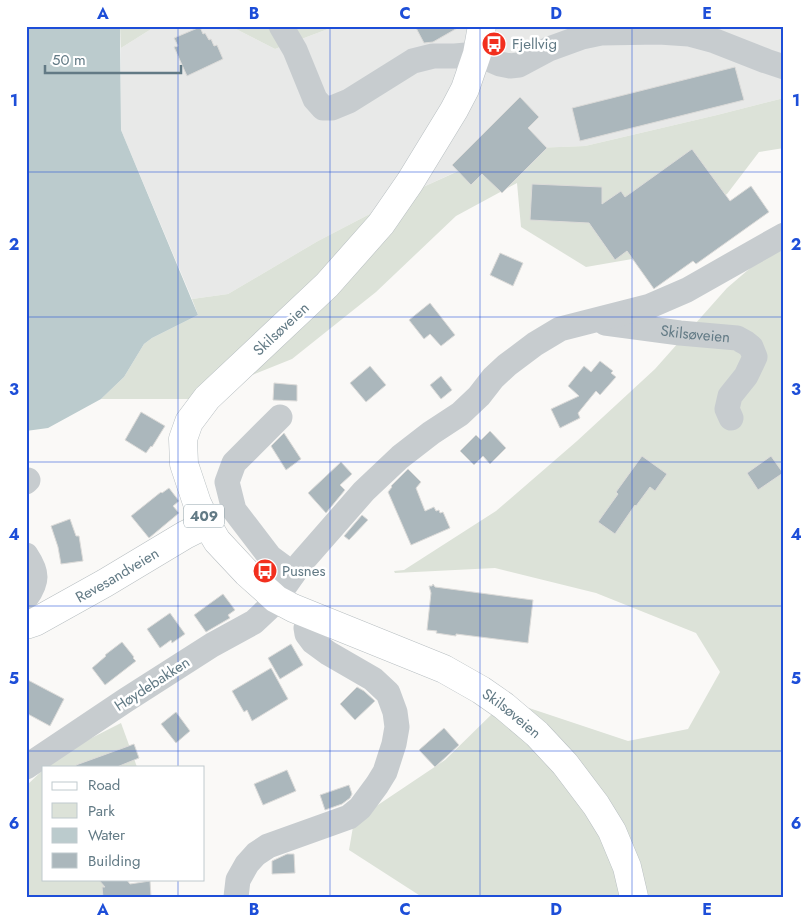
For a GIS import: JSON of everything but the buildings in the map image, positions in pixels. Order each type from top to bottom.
[{"type":"main road","name":"Skilsøveien","points":[[482,26],[477,54],[465,89],[410,182],[381,224],[327,285],[207,398],[189,422],[183,439],[184,464],[197,503],[217,541],[247,574],[276,599],[293,608],[444,670],[481,690],[537,734],[565,764],[596,805],[612,831],[627,867],[634,897]]},
{"type":"main road","name":"Revesandveien","points":[[28,614],[106,583],[185,535],[207,524]]},
{"type":"street","points":[[281,26],[295,50],[315,99],[323,108],[332,108],[348,100],[414,61],[433,56],[477,54],[500,64],[519,65],[549,49],[582,37],[601,33],[660,32],[689,34],[715,41],[784,67]]},
{"type":"street","name":"Skilsøveien","points":[[276,599],[301,563],[364,491],[400,457],[460,414],[479,396],[493,378],[535,344],[560,329],[650,306],[687,290],[784,235]]},
{"type":"street","name":"Skilsøveien","points":[[588,321],[737,338],[746,343],[751,348],[755,357],[746,376],[730,396],[727,409],[731,418]]},
{"type":"street","points":[[280,417],[234,463],[227,482],[234,510],[270,557],[293,574]]},
{"type":"street","points":[[26,555],[36,575],[28,614]]},
{"type":"street","name":"Høydebakken","points":[[26,767],[212,645],[254,622],[276,599]]},
{"type":"street","points":[[236,897],[238,880],[247,864],[256,854],[268,846],[349,817],[360,808],[385,772],[394,744],[397,727],[395,712],[388,693],[373,679],[328,654],[313,642],[307,634],[306,628],[309,614]]},
{"type":"shaded area","points":[[156,26],[230,26],[275,49],[336,26],[784,26],[784,98],[585,146],[506,149],[412,192],[318,241],[228,294],[192,299],[121,130],[121,48]]},
{"type":"green space","points":[[120,26],[156,26],[121,48]]},
{"type":"green space","points":[[230,26],[336,26],[275,49]]},
{"type":"green space","points":[[784,98],[784,148],[759,152],[727,194],[702,207],[638,258],[586,267],[521,227],[517,183],[456,216],[376,292],[292,359],[192,399],[101,399],[124,377],[144,344],[152,338],[198,315],[192,299],[228,294],[318,241],[412,192],[507,149],[585,146]]},
{"type":"green space","points":[[784,239],[784,897],[422,897],[349,850],[354,821],[445,760],[496,710],[474,696],[529,708],[628,741],[688,729],[720,672],[696,633],[596,593],[495,568],[395,573],[394,571],[404,570],[496,511],[577,441],[655,369],[727,288]]},
{"type":"green space","points":[[121,723],[137,766],[47,766],[56,756]]},
{"type":"green space","points":[[42,771],[42,880],[104,880],[104,897],[26,897],[26,786]]},
{"type":"water","points":[[26,26],[120,26],[121,130],[198,315],[152,338],[144,344],[124,377],[101,399],[48,428],[26,431]]},
{"type":"place","name":"Fjellvig","points":[[494,44]]},
{"type":"place","name":"Pusnes","points":[[265,571]]}]
